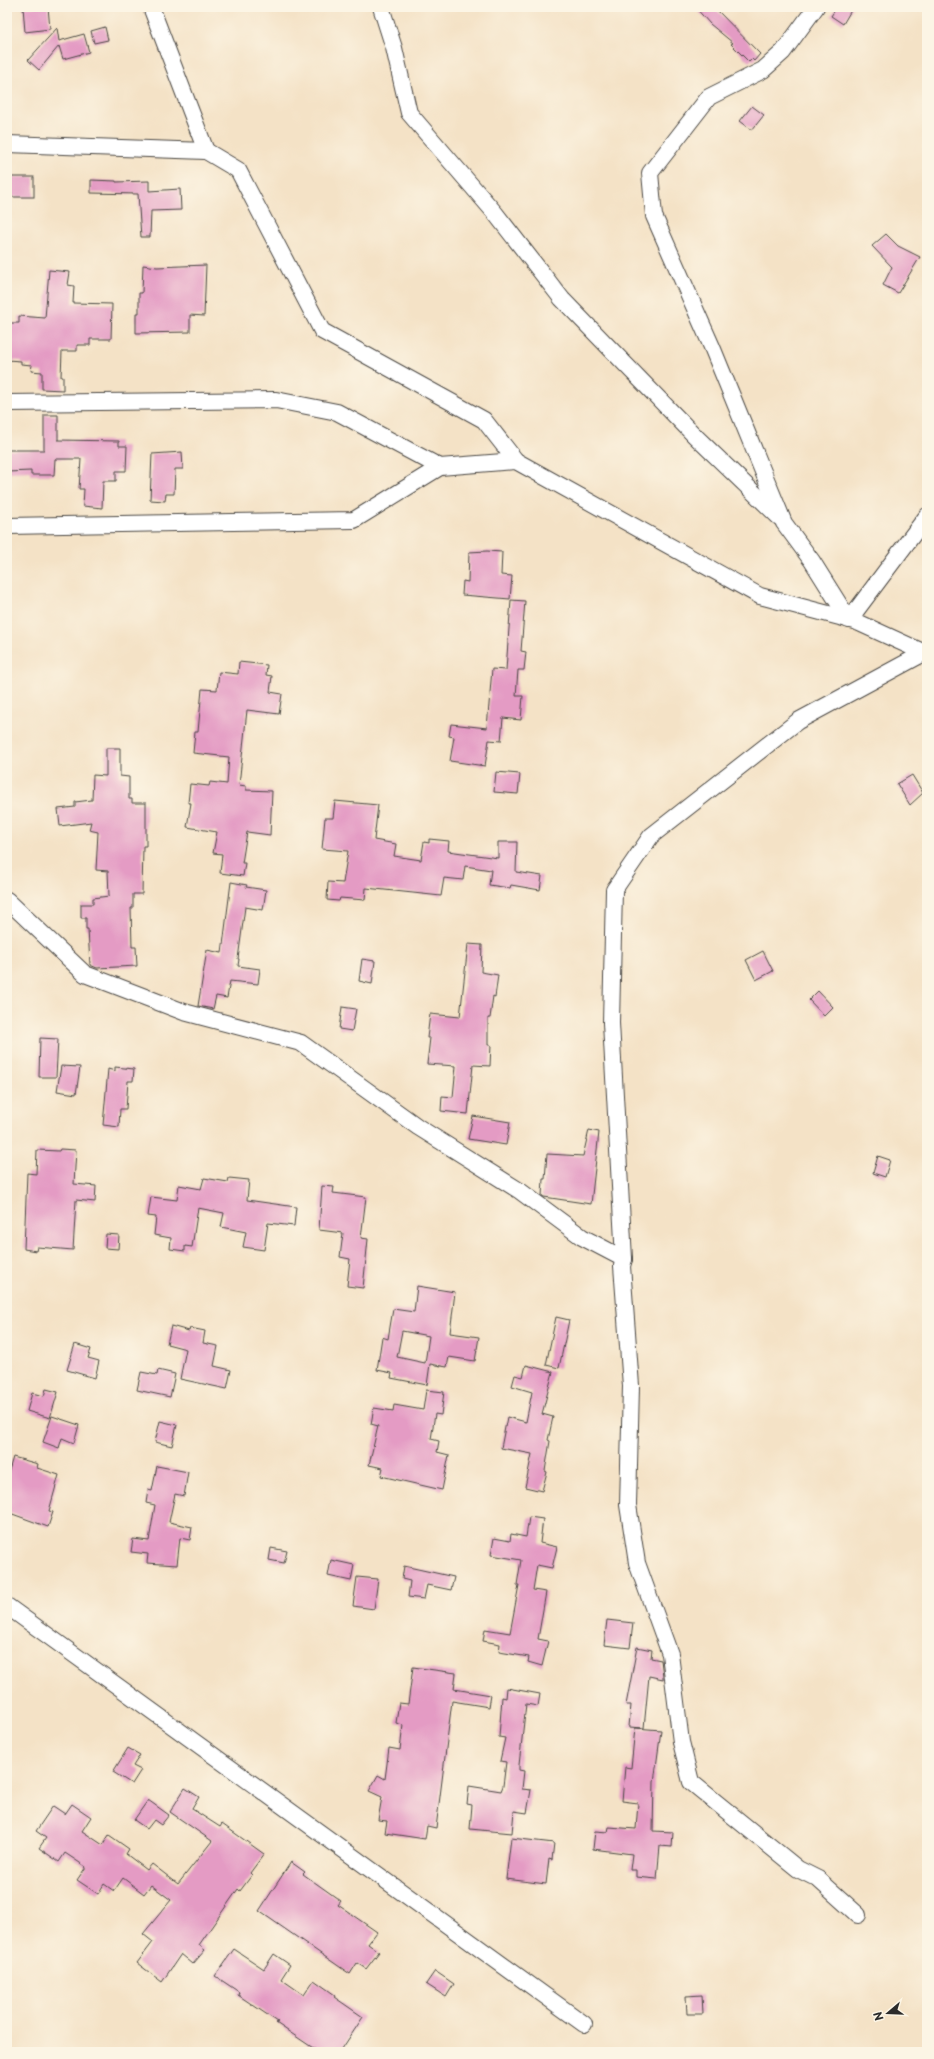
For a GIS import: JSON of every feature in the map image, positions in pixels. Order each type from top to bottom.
[{"type":"street","points":[[151,7],[206,151]]},
{"type":"street","points":[[381,7],[394,48],[409,113],[495,213],[562,299],[694,435],[784,523],[812,561],[849,620]]},
{"type":"street","points":[[784,523],[712,347],[654,216],[650,174],[709,97],[763,70],[783,52],[816,7]]},
{"type":"street","points":[[7,144],[206,151],[238,170],[322,331],[484,420],[516,461],[760,596],[849,620],[926,653]]},
{"type":"street","points":[[7,403],[276,400],[337,412],[440,467]]},
{"type":"street","points":[[7,526],[354,520],[440,467],[516,461]]},
{"type":"street","points":[[849,620],[927,516]]},
{"type":"street","points":[[858,1915],[818,1879],[798,1869],[691,1782],[681,1742],[670,1654],[637,1563],[628,1505],[631,1386],[622,1266],[624,1259],[611,1023],[614,890],[651,836],[798,721],[926,653]]},
{"type":"street","points":[[7,900],[85,974],[184,1012],[301,1043],[418,1127],[520,1191],[582,1237],[624,1259]]},
{"type":"street","points":[[7,1606],[584,2024]]},
{"type":"building","points":[[23,7],[48,7],[50,29],[25,32]]},
{"type":"building","points":[[695,7],[714,7],[760,54],[754,61],[752,59],[749,62],[731,44],[733,43],[710,24]]},
{"type":"building","points":[[837,7],[853,7],[843,24],[831,16]]},
{"type":"building","points":[[105,27],[108,40],[94,43],[91,31]]},
{"type":"building","points":[[57,28],[59,41],[84,34],[89,52],[63,59],[59,46],[39,70],[28,60]]},
{"type":"building","points":[[752,106],[764,115],[752,130],[740,121]]},
{"type":"building","points":[[7,177],[34,177],[34,197],[7,197]]},
{"type":"building","points":[[91,180],[116,182],[149,181],[149,191],[180,189],[181,210],[151,211],[150,237],[141,237],[138,194],[91,193]]},
{"type":"building","points":[[886,234],[898,246],[920,257],[898,293],[883,285],[892,267],[872,246]]},
{"type":"building","points":[[143,265],[157,267],[206,265],[204,316],[190,315],[190,332],[136,333],[136,313],[139,313],[139,293],[142,293]]},
{"type":"building","points":[[49,270],[70,272],[68,285],[74,286],[73,303],[112,304],[111,339],[90,339],[90,345],[77,345],[77,351],[62,351],[61,377],[63,377],[63,390],[42,389],[42,372],[31,371],[32,365],[21,364],[21,361],[7,360],[7,323],[19,323],[19,316],[45,318]]},
{"type":"building","points":[[44,415],[58,415],[58,440],[119,441],[119,446],[127,446],[126,471],[116,471],[116,481],[103,481],[102,508],[83,506],[84,489],[79,489],[81,459],[55,459],[54,475],[31,475],[31,471],[7,472],[7,450],[44,450]]},
{"type":"building","points":[[182,452],[183,469],[175,469],[174,494],[166,494],[165,501],[150,500],[152,454]]},
{"type":"building","points":[[469,552],[502,552],[501,575],[512,576],[510,599],[462,595],[463,581],[468,582]]},
{"type":"building","points":[[511,600],[525,601],[521,651],[526,652],[524,670],[518,670],[516,696],[523,696],[521,720],[503,718],[501,741],[489,740],[485,766],[450,761],[454,737],[449,736],[451,724],[487,728],[492,669],[506,670]]},
{"type":"building","points":[[239,662],[267,665],[266,675],[272,676],[270,692],[282,694],[279,714],[247,710],[239,785],[246,786],[246,790],[272,791],[270,835],[247,832],[242,863],[245,863],[243,876],[220,873],[222,854],[213,853],[217,832],[187,827],[191,803],[188,803],[190,784],[209,786],[210,782],[227,784],[229,757],[193,753],[195,732],[198,732],[202,689],[217,690],[219,672],[238,674]]},
{"type":"building","points":[[106,748],[120,748],[120,776],[129,777],[129,799],[132,799],[132,803],[146,803],[146,846],[143,846],[142,894],[133,894],[133,908],[131,908],[132,947],[136,947],[137,966],[97,968],[90,965],[88,929],[86,929],[86,918],[81,918],[81,904],[93,904],[93,898],[109,896],[108,871],[96,870],[98,832],[89,830],[91,822],[60,826],[58,809],[75,807],[75,802],[92,800],[93,775],[106,776]]},
{"type":"building","points":[[496,772],[520,774],[518,794],[494,792]]},
{"type":"building","points":[[912,775],[923,793],[910,805],[897,784]]},
{"type":"building","points":[[335,801],[378,805],[374,840],[396,844],[394,856],[421,860],[424,842],[429,843],[429,839],[449,841],[448,851],[498,858],[498,842],[517,842],[516,872],[542,876],[540,890],[511,885],[510,888],[489,885],[491,870],[465,866],[463,880],[444,878],[441,896],[366,888],[365,900],[340,898],[339,901],[327,900],[328,882],[343,883],[348,851],[322,849],[325,818],[333,818]]},
{"type":"building","points":[[231,882],[247,885],[246,887],[266,890],[263,910],[245,907],[238,959],[238,966],[260,969],[258,984],[230,981],[227,998],[216,996],[213,1009],[198,1006],[207,950],[222,953]]},
{"type":"building","points":[[468,944],[482,945],[481,972],[498,975],[495,997],[493,996],[490,1018],[488,1018],[488,1045],[491,1045],[490,1066],[473,1065],[468,1114],[441,1111],[442,1096],[453,1097],[456,1066],[427,1064],[430,1038],[427,1038],[430,1014],[460,1017]]},
{"type":"building","points":[[763,951],[773,971],[756,980],[746,960]]},
{"type":"building","points":[[362,959],[375,961],[372,984],[359,981]]},
{"type":"building","points":[[818,991],[833,1007],[824,1016],[809,1000]]},
{"type":"building","points":[[342,1007],[356,1009],[352,1031],[339,1029]]},
{"type":"building","points":[[40,1038],[58,1039],[56,1077],[39,1077]]},
{"type":"building","points":[[61,1066],[80,1067],[76,1094],[57,1091]]},
{"type":"building","points":[[115,1067],[134,1069],[133,1081],[128,1081],[126,1109],[120,1109],[119,1127],[103,1125],[108,1069],[115,1071]]},
{"type":"building","points":[[473,1116],[510,1122],[506,1145],[468,1139]]},
{"type":"building","points":[[589,1130],[599,1132],[591,1204],[542,1196],[547,1154],[583,1156]]},
{"type":"building","points":[[60,1149],[76,1150],[74,1184],[96,1186],[95,1202],[76,1200],[73,1250],[37,1247],[36,1251],[24,1249],[27,1173],[36,1174],[37,1150],[59,1151]]},
{"type":"building","points":[[878,1156],[890,1160],[885,1177],[873,1173]]},
{"type":"building","points":[[204,1178],[228,1182],[229,1178],[249,1180],[247,1200],[296,1207],[294,1226],[268,1223],[264,1250],[243,1247],[246,1232],[221,1227],[224,1213],[198,1208],[192,1247],[185,1246],[185,1251],[170,1249],[171,1238],[154,1235],[156,1217],[148,1216],[151,1197],[177,1200],[179,1185],[201,1189]]},
{"type":"building","points":[[322,1186],[334,1187],[333,1193],[366,1197],[361,1238],[368,1239],[363,1288],[347,1286],[350,1259],[340,1257],[343,1233],[319,1230]]},
{"type":"building","points":[[106,1234],[119,1235],[118,1249],[105,1248]]},
{"type":"building","points":[[417,1286],[455,1292],[450,1333],[479,1337],[475,1361],[449,1357],[447,1367],[430,1364],[427,1385],[391,1378],[392,1373],[377,1370],[382,1337],[388,1339],[393,1309],[414,1312]],"holes":[[[402,1331],[429,1336],[425,1363],[397,1357]]]},
{"type":"building","points":[[556,1317],[569,1320],[559,1368],[546,1365]]},
{"type":"building","points":[[171,1326],[189,1331],[190,1328],[205,1331],[203,1343],[218,1346],[214,1366],[231,1370],[227,1389],[180,1379],[186,1349],[167,1344]]},
{"type":"building","points":[[75,1344],[91,1349],[88,1358],[99,1361],[95,1378],[67,1370]]},
{"type":"building","points":[[526,1365],[553,1372],[542,1414],[553,1417],[548,1440],[550,1441],[545,1471],[547,1472],[542,1491],[525,1487],[532,1454],[501,1448],[507,1417],[526,1422],[532,1392],[512,1386],[515,1375],[523,1377]]},
{"type":"building","points":[[158,1370],[175,1374],[170,1397],[137,1390],[141,1372],[157,1375]]},
{"type":"building","points":[[46,1389],[58,1392],[50,1418],[27,1411],[32,1393],[44,1396]]},
{"type":"building","points":[[426,1390],[444,1392],[441,1415],[435,1414],[431,1439],[439,1441],[437,1452],[449,1455],[442,1490],[381,1476],[383,1468],[369,1465],[378,1426],[371,1424],[374,1408],[393,1411],[394,1405],[423,1410]]},
{"type":"building","points":[[52,1416],[79,1425],[74,1443],[62,1438],[59,1448],[43,1442]]},
{"type":"building","points":[[160,1421],[177,1425],[172,1446],[155,1442]]},
{"type":"building","points":[[13,1457],[38,1464],[37,1468],[59,1475],[49,1511],[53,1512],[48,1527],[7,1512],[7,1477]]},
{"type":"building","points":[[157,1466],[188,1472],[184,1496],[175,1494],[169,1522],[192,1527],[190,1540],[180,1538],[177,1565],[147,1563],[148,1554],[131,1552],[133,1539],[149,1541],[155,1505],[146,1503],[148,1490],[152,1491]]},
{"type":"building","points":[[529,1517],[543,1519],[540,1543],[557,1547],[552,1568],[537,1565],[533,1590],[546,1592],[538,1639],[548,1641],[542,1666],[528,1662],[529,1657],[499,1652],[500,1644],[483,1641],[485,1629],[510,1633],[519,1585],[517,1585],[521,1560],[491,1555],[494,1538],[510,1541],[511,1534],[526,1537]]},
{"type":"building","points":[[271,1548],[287,1551],[284,1563],[269,1560]]},
{"type":"building","points":[[331,1560],[354,1565],[351,1581],[328,1576]]},
{"type":"building","points":[[404,1566],[454,1577],[451,1590],[427,1585],[424,1599],[408,1597],[410,1581],[402,1579]]},
{"type":"building","points":[[357,1577],[378,1579],[374,1609],[353,1606]]},
{"type":"building","points":[[607,1620],[633,1623],[630,1648],[604,1645]]},
{"type":"building","points":[[637,1647],[652,1650],[651,1658],[661,1660],[663,1676],[663,1679],[649,1676],[644,1728],[629,1727],[631,1705],[626,1705]]},
{"type":"building","points":[[413,1667],[456,1673],[454,1689],[491,1695],[489,1707],[452,1701],[436,1828],[427,1826],[425,1839],[385,1833],[387,1821],[378,1820],[382,1797],[369,1791],[378,1775],[385,1779],[389,1748],[400,1750],[403,1725],[396,1723],[399,1703],[408,1704]]},
{"type":"building","points":[[507,1688],[540,1694],[538,1706],[526,1704],[519,1765],[519,1770],[524,1771],[522,1789],[531,1790],[527,1813],[514,1811],[512,1833],[470,1829],[472,1805],[467,1804],[469,1786],[501,1791],[503,1786],[506,1762],[500,1761],[505,1738],[499,1737],[502,1697],[506,1698]]},
{"type":"building","points":[[635,1728],[661,1730],[654,1782],[653,1831],[673,1832],[672,1847],[660,1846],[657,1879],[636,1877],[636,1870],[630,1870],[632,1854],[593,1849],[595,1831],[608,1832],[609,1827],[636,1829],[638,1803],[622,1801],[625,1767],[631,1768]]},
{"type":"building","points":[[128,1748],[140,1755],[133,1766],[141,1770],[132,1784],[113,1772]]},
{"type":"building","points":[[185,1788],[199,1797],[192,1809],[220,1827],[222,1824],[264,1854],[250,1873],[252,1875],[240,1891],[238,1889],[199,1945],[205,1950],[193,1964],[181,1954],[162,1982],[137,1963],[153,1942],[143,1934],[171,1900],[151,1885],[144,1894],[123,1878],[114,1891],[104,1884],[98,1894],[77,1880],[86,1867],[65,1853],[59,1862],[39,1848],[46,1838],[36,1831],[53,1806],[65,1814],[72,1804],[91,1817],[82,1831],[103,1845],[109,1835],[129,1849],[126,1854],[147,1870],[152,1864],[178,1884],[212,1841],[170,1812]]},
{"type":"building","points":[[148,1800],[169,1815],[161,1825],[154,1820],[147,1829],[134,1820]]},
{"type":"building","points":[[511,1838],[554,1843],[552,1860],[549,1859],[546,1884],[506,1879]]},
{"type":"building","points":[[291,1862],[305,1872],[303,1874],[341,1901],[338,1905],[377,1932],[368,1944],[379,1952],[366,1969],[357,1963],[350,1974],[259,1911]]},
{"type":"building","points":[[234,1949],[264,1969],[274,1954],[290,1965],[281,1979],[304,1995],[314,1980],[335,1995],[334,1997],[363,2017],[340,2052],[319,2052],[276,2023],[278,2022],[238,1995],[239,1992],[215,1976]]},
{"type":"building","points":[[435,1971],[454,1984],[446,1997],[426,1984]]},
{"type":"building","points":[[702,1995],[703,2014],[687,2014],[686,1996]]}]
